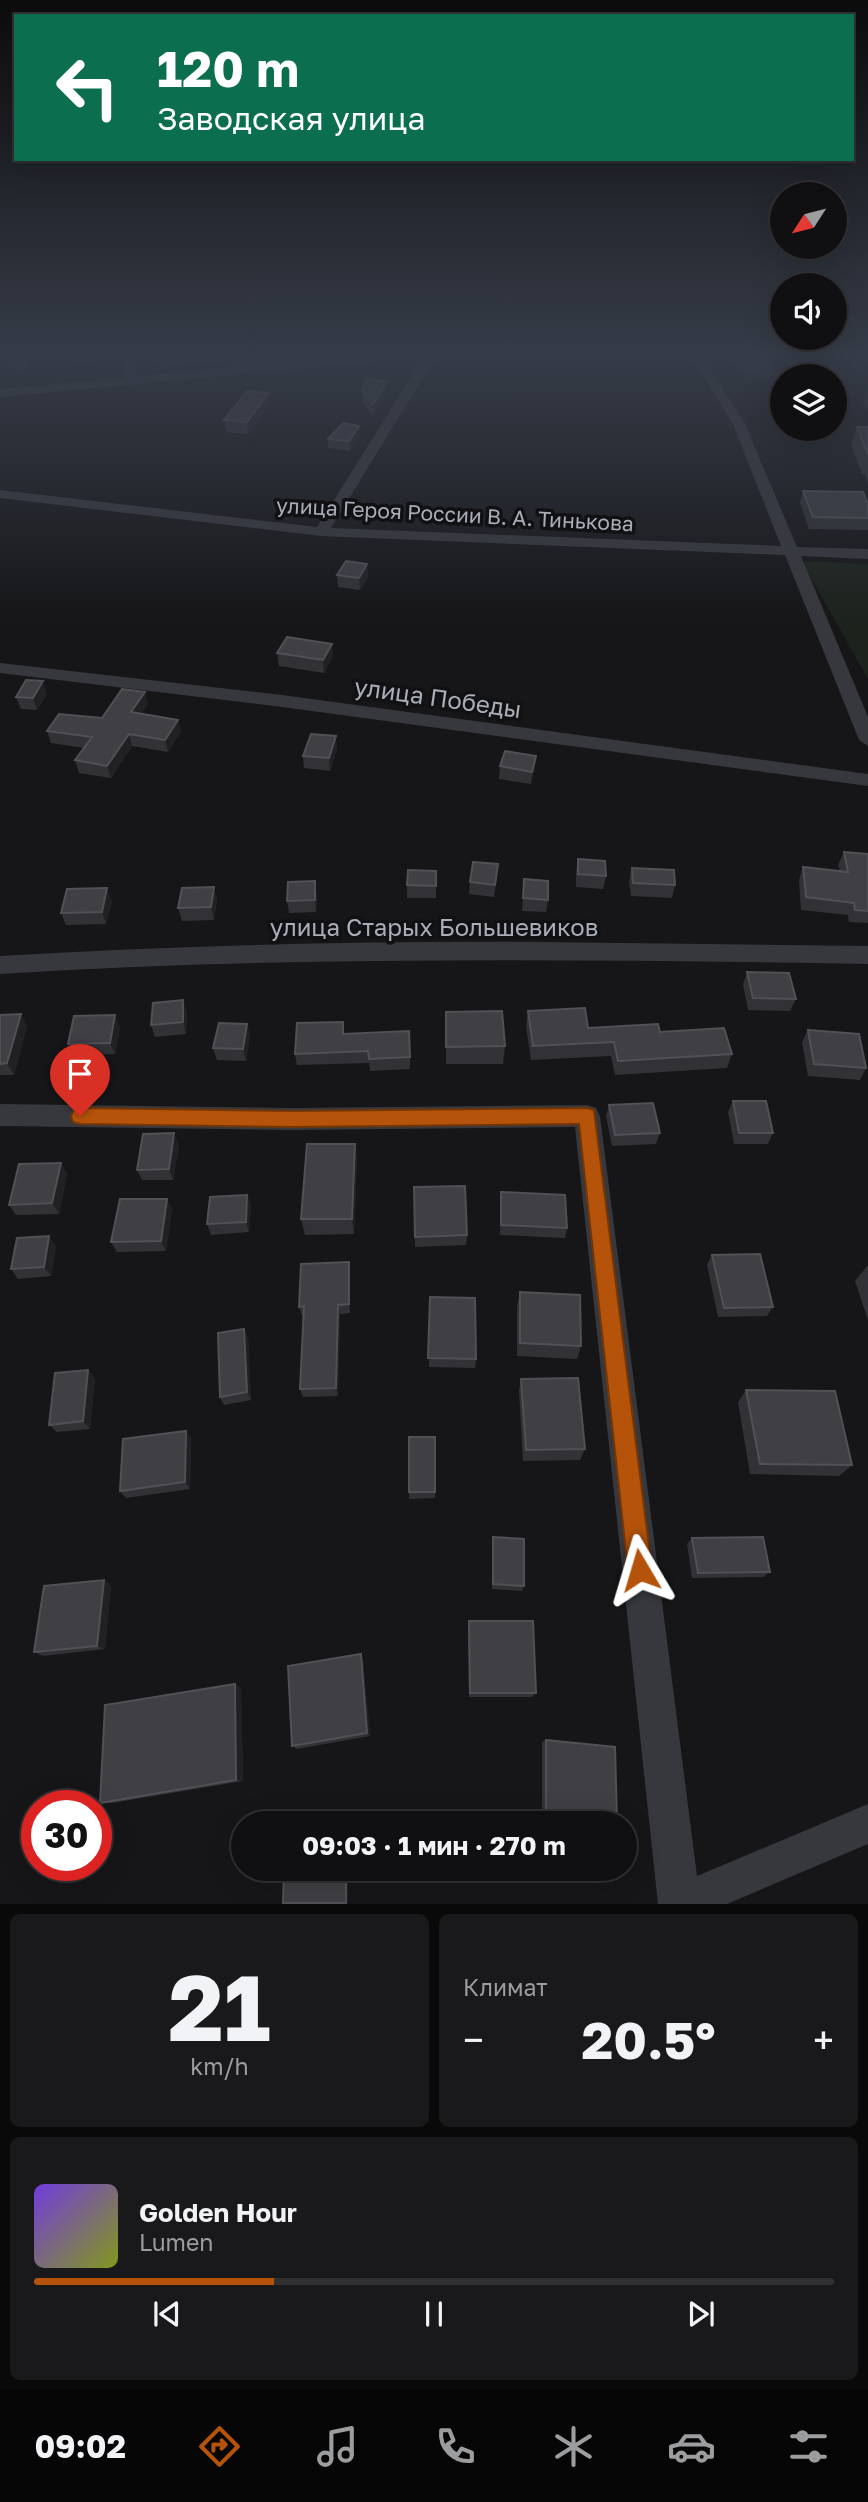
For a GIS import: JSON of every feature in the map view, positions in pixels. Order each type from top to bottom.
[{"type":"street","points":[[321,532],[374,447]]},
{"type":"street","points":[[748,447],[868,740]]},
{"type":"street","name":"улица Героя России В. А. Тинькова","points":[[0,494],[321,532],[868,554]]},
{"type":"street","name":"улица Победы","points":[[0,668],[296,703],[868,780]]},
{"type":"street","name":"улица Старых Большевиков","points":[[0,965],[200,953],[555,950],[868,955]]},
{"type":"street","points":[[0,1115],[292,1119],[587,1116],[679,1903],[868,1824]]},
{"type":"shaded area","points":[[805,561],[868,564],[868,679],[804,565]]},
{"type":"building","points":[[803,491],[863,492],[868,504],[868,518],[813,517]]},
{"type":"building","points":[[346,561],[367,564],[359,578],[337,575]]},
{"type":"building","points":[[287,637],[332,644],[323,660],[277,653]]},
{"type":"building","points":[[26,680],[43,681],[33,698],[16,697]]},
{"type":"building","points":[[122,689],[145,692],[131,712],[178,720],[165,740],[129,734],[107,766],[75,760],[92,737],[47,731],[59,714],[102,718]]},
{"type":"building","points":[[311,734],[336,736],[329,758],[303,756]]},
{"type":"building","points":[[505,751],[536,756],[532,772],[500,766]]},
{"type":"building","points":[[844,852],[868,854],[868,911],[855,910],[854,903],[806,897],[803,867],[848,872]]},
{"type":"building","points":[[578,859],[605,861],[606,876],[578,874]]},
{"type":"building","points":[[473,862],[498,864],[495,885],[470,882]]},
{"type":"building","points":[[632,868],[674,870],[675,885],[633,883]]},
{"type":"building","points":[[408,870],[436,871],[436,886],[407,885]]},
{"type":"building","points":[[524,879],[548,881],[548,900],[523,898]]},
{"type":"building","points":[[315,881],[315,900],[287,901],[288,882]]},
{"type":"building","points":[[214,887],[211,907],[178,908],[182,888]]},
{"type":"building","points":[[107,888],[102,912],[61,913],[67,889]]},
{"type":"building","points":[[747,972],[789,973],[796,999],[753,998]]},
{"type":"building","points":[[183,1000],[183,1022],[151,1025],[153,1003]]},
{"type":"building","points":[[585,1008],[588,1028],[658,1024],[660,1032],[724,1028],[732,1054],[618,1061],[614,1042],[533,1046],[528,1011]]},
{"type":"building","points":[[502,1011],[505,1046],[446,1047],[446,1012]]},
{"type":"building","points":[[21,1014],[7,1063],[0,1064],[0,1015]]},
{"type":"building","points":[[115,1015],[110,1043],[68,1044],[74,1016]]},
{"type":"building","points":[[343,1022],[343,1034],[409,1031],[410,1057],[369,1059],[368,1051],[295,1054],[297,1023]]},
{"type":"building","points":[[219,1023],[247,1024],[243,1049],[213,1048]]},
{"type":"building","points":[[808,1030],[859,1034],[866,1068],[814,1064]]},
{"type":"building","points":[[733,1101],[766,1101],[773,1133],[739,1133]]},
{"type":"building","points":[[653,1103],[660,1133],[615,1135],[609,1105]]},
{"type":"building","points":[[174,1133],[169,1169],[137,1170],[143,1134]]},
{"type":"building","points":[[307,1144],[355,1144],[352,1219],[301,1219]]},
{"type":"building","points":[[61,1163],[52,1203],[9,1205],[19,1164]]},
{"type":"building","points":[[465,1186],[467,1235],[415,1237],[414,1187]]},
{"type":"building","points":[[501,1192],[565,1195],[567,1228],[501,1225]]},
{"type":"building","points":[[247,1195],[246,1222],[207,1224],[210,1197]]},
{"type":"building","points":[[120,1199],[167,1199],[161,1241],[111,1242]]},
{"type":"building","points":[[49,1236],[44,1267],[11,1269],[17,1238]]},
{"type":"building","points":[[760,1254],[773,1307],[724,1308],[712,1255]]},
{"type":"building","points":[[349,1262],[349,1304],[338,1305],[336,1388],[300,1389],[304,1306],[299,1307],[301,1264]]},
{"type":"building","points":[[520,1292],[580,1295],[581,1346],[520,1343]]},
{"type":"building","points":[[430,1297],[475,1298],[476,1359],[428,1358]]},
{"type":"building","points":[[244,1329],[247,1392],[220,1397],[218,1333]]},
{"type":"building","points":[[88,1370],[83,1421],[49,1425],[55,1373]]},
{"type":"building","points":[[578,1378],[585,1449],[526,1450],[521,1379]]},
{"type":"building","points":[[746,1390],[835,1391],[852,1465],[760,1464]]},
{"type":"building","points":[[186,1431],[185,1482],[120,1491],[123,1439]]},
{"type":"building","points":[[409,1437],[435,1437],[435,1492],[409,1492]]},
{"type":"building","points":[[493,1537],[524,1539],[524,1586],[493,1584]]},
{"type":"building","points":[[763,1537],[770,1572],[698,1573],[692,1538]]},
{"type":"building","points":[[104,1580],[97,1646],[34,1652],[44,1586]]},
{"type":"building","points":[[469,1621],[533,1621],[536,1693],[470,1693]]},
{"type":"building","points":[[361,1654],[367,1733],[292,1746],[288,1666]]},
{"type":"building","points":[[235,1684],[236,1780],[112,1801],[112,1790],[101,1790],[105,1705]]},
{"type":"building","points":[[546,1740],[615,1747],[617,1811],[546,1811]]},
{"type":"building","points":[[284,1881],[346,1881],[346,1903],[283,1903]]},
{"type":"route","points":[[80,1116],[292,1119],[587,1116],[640,1570]]}]
